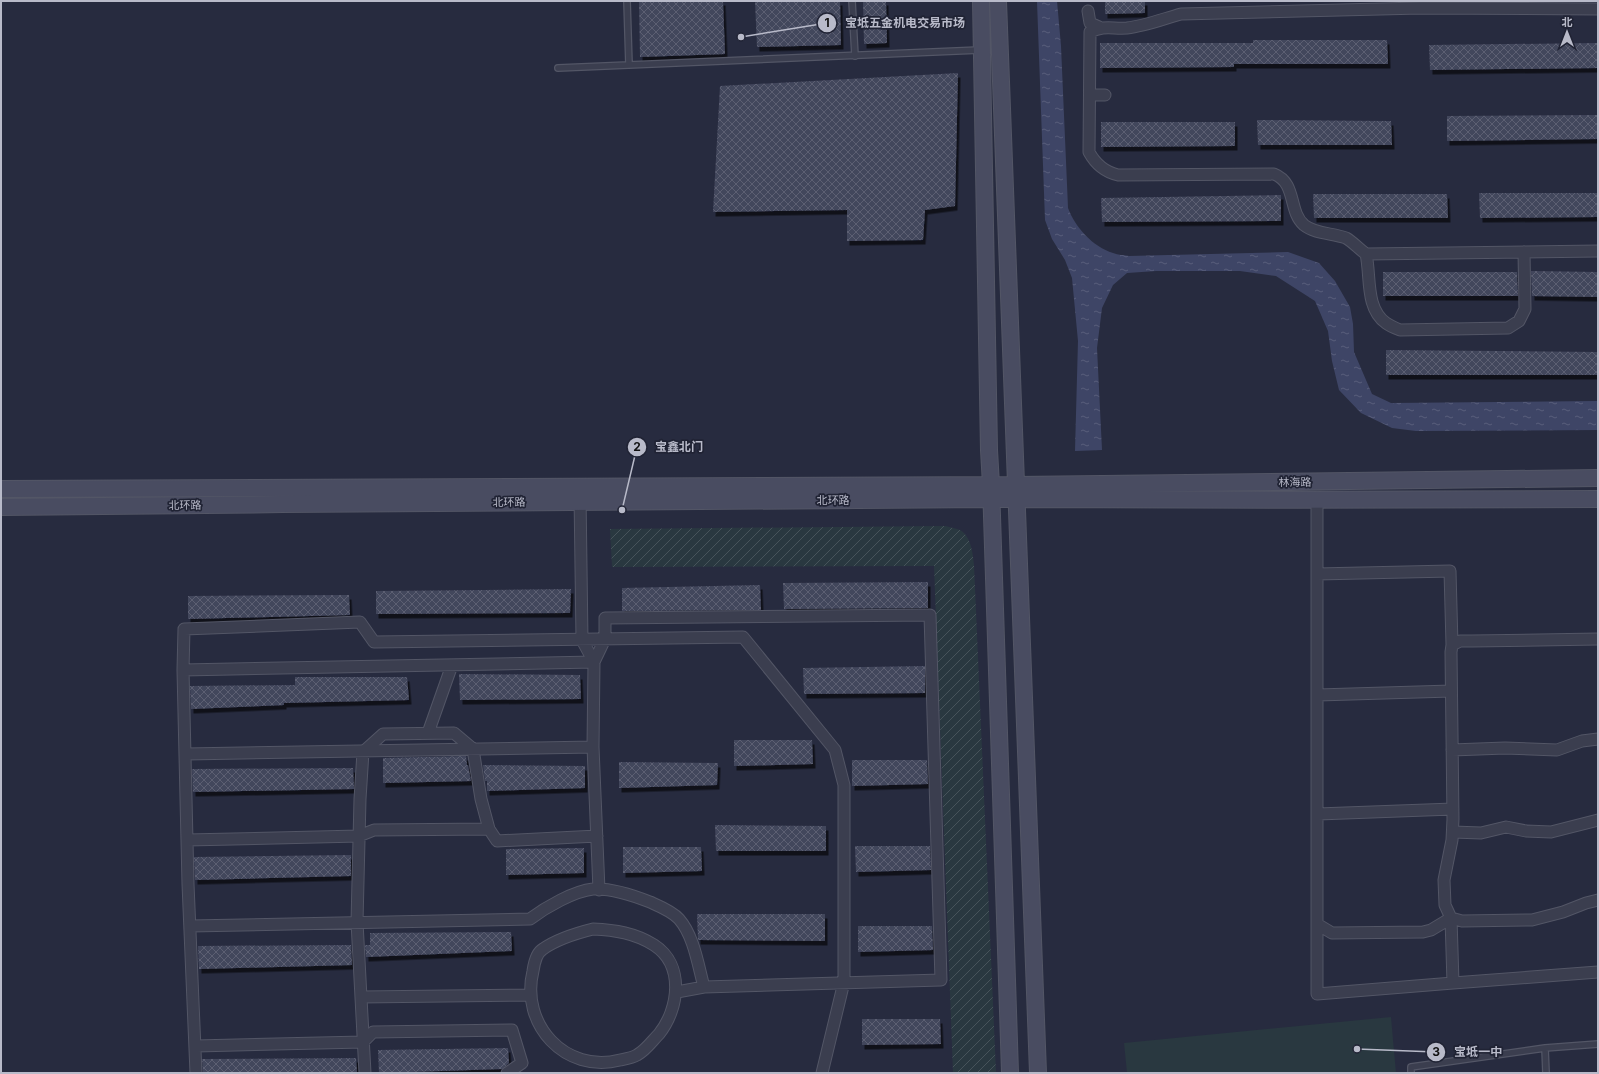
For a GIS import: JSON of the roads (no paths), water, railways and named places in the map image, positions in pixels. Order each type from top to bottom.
[{"type":"main road","points":[[981,1],[988,442],[991,492],[1010,1073]]},
{"type":"main road","points":[[998,1],[1038,1073]]},
{"type":"main road","name":"林海路","points":[[991,492],[1598,478]]},
{"type":"main road","name":"北环路","points":[[1,489],[580,494],[991,492]]},
{"type":"main road","name":"林海路","points":[[1017,492],[1317,501],[1598,499]]},
{"type":"main road","name":"北环路","points":[[1,507],[580,494]]},
{"type":"street","points":[[1088,11],[1090,23],[1099,27],[1126,28],[1146,25],[1181,14],[1420,5],[1598,9]]},
{"type":"street","points":[[1099,27],[1090,32],[1089,152],[1093,159],[1106,172],[1118,175],[1274,174],[1281,176],[1288,184],[1298,218],[1305,226],[1346,239],[1366,254],[1598,251]]},
{"type":"street","points":[[1090,95],[1105,95]]},
{"type":"street","points":[[1366,254],[1369,267],[1372,304],[1386,324],[1400,330],[1508,328],[1519,321],[1526,309],[1524,252]]},
{"type":"street","points":[[580,494],[582,640],[594,662]]},
{"type":"street","points":[[1317,501],[1317,994],[1598,972]]},
{"type":"street","points":[[1317,574],[1450,571],[1453,832],[1444,880],[1445,905],[1451,918],[1453,983]]},
{"type":"street","points":[[599,890],[593,747],[594,662],[605,639],[605,618],[930,615],[941,980],[704,987],[677,992]]},
{"type":"street","points":[[196,1073],[187,840],[183,670],[184,629],[360,622],[374,642],[743,637],[835,750],[844,785],[844,982],[822,1073]]},
{"type":"street","points":[[1452,645],[1460,641],[1598,638]]},
{"type":"street","points":[[183,670],[594,662]]},
{"type":"street","points":[[428,733],[452,665]]},
{"type":"street","points":[[1318,695],[1451,691]]},
{"type":"street","points":[[365,1073],[357,922],[363,752],[383,734],[454,733],[473,750],[489,829],[497,841],[597,836]]},
{"type":"street","points":[[1452,750],[1505,748],[1557,750],[1582,742],[1598,739]]},
{"type":"street","points":[[186,754],[593,747]]},
{"type":"street","points":[[1318,814],[1453,809]]},
{"type":"street","points":[[1453,832],[1480,834],[1506,827],[1526,831],[1551,832],[1598,820]]},
{"type":"street","points":[[187,840],[359,836],[374,830],[489,829]]},
{"type":"street","points":[[190,926],[530,919],[548,906],[576,894],[594,889],[612,891],[643,899],[664,909],[678,918],[686,930],[704,987]]},
{"type":"street","points":[[1317,924],[1332,933],[1423,932],[1430,930],[1451,918],[1462,921],[1532,920],[1563,912],[1598,900]]},
{"type":"street","points":[[593,929],[628,933],[655,946],[666,957],[675,974],[677,992],[665,1025],[649,1045],[637,1056],[609,1068],[563,1053],[549,1040],[538,1024],[531,995],[531,976],[535,961],[541,950],[564,938],[593,929]]},
{"type":"street","points":[[361,997],[531,995]]},
{"type":"street","points":[[196,1046],[363,1042],[373,1032],[512,1030],[522,1063],[507,1073]]},
{"type":"lane","points":[[627,1],[629,65]]},
{"type":"lane","points":[[852,1],[855,56]]},
{"type":"lane","points":[[558,68],[982,50]]},
{"type":"lane","points":[[1411,1073],[1411,1067],[1544,1048],[1598,1044]]},
{"type":"lane","points":[[1544,1048],[1546,1073]]},
{"type":"water","points":[[1037,1],[1057,1],[1061,46],[1068,208],[1080,229],[1092,241],[1106,250],[1129,256],[1288,252],[1319,263],[1335,281],[1350,307],[1353,324],[1354,352],[1372,394],[1391,403],[1598,401],[1598,430],[1416,431],[1392,428],[1361,413],[1339,390],[1332,361],[1328,331],[1315,301],[1276,276],[1240,271],[1156,271],[1127,273],[1113,285],[1102,308],[1097,348],[1102,450],[1075,451],[1078,341],[1072,278],[1065,260],[1052,239],[1045,220]]},
{"type":"place","name":"宝坻五金机电交易市场","points":[[741,37]]},
{"type":"place","name":"宝鑫北门","points":[[622,510]]},
{"type":"place","name":"宝坻一中","points":[[1357,1049]]}]
